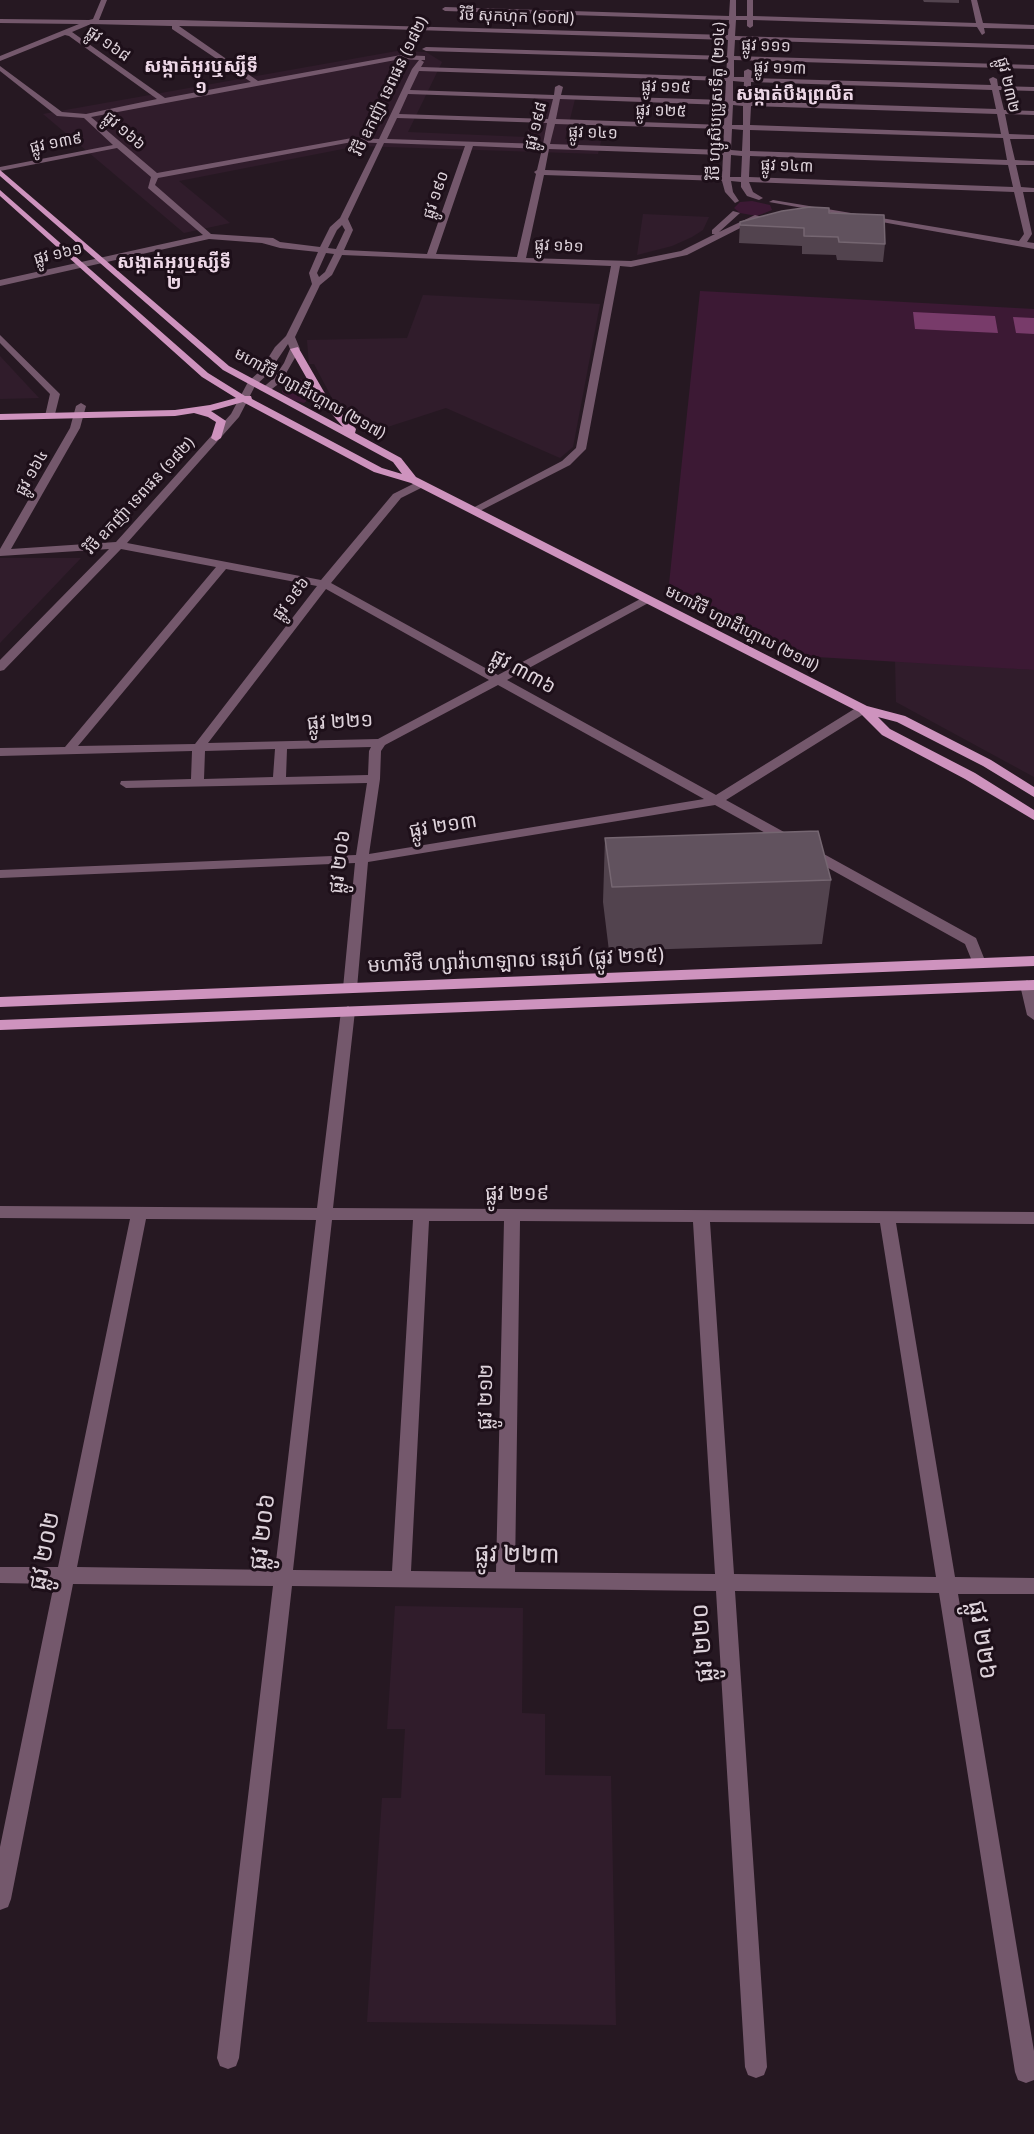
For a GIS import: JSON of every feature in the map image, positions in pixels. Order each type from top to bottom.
[{"type":"main road","name":"មហាវិថី ហ្សាដឹហ្គោល (២១៧)","points":[[0,171],[226,368],[251,384],[397,460],[418,482]]},
{"type":"main road","name":"មហាវិថី ហ្សាដឹហ្គោល (២១៧)","points":[[0,192],[205,375],[244,399],[378,470],[418,482],[474,510],[863,709],[901,719],[987,763],[1034,793]]},
{"type":"main road","points":[[165,340],[187,334]]},
{"type":"main road","points":[[295,349],[323,398],[365,444]]},
{"type":"main road","points":[[79,411],[206,400],[251,384]]},
{"type":"main road","points":[[175,413],[211,408],[244,399],[265,390]]},
{"type":"main road","points":[[0,407],[51,411],[202,413],[217,417],[221,426],[216,438]]},
{"type":"main road","points":[[0,417],[51,411]]},
{"type":"main road","name":"មហាវិថី ហ្សាដឹហ្គោល (២១៧)","points":[[863,709],[886,732],[969,776],[1034,816]]},
{"type":"main road","name":"មហាវិថី ហ្សាវ៉ាហាឡាល នេរុហ៍ (ផ្លូវ ២១៥)","points":[[0,1002],[1034,961]]},
{"type":"main road","points":[[0,1025],[1032,987]]},
{"type":"street","points":[[0,59],[96,20],[104,0]]},
{"type":"street","name":"វិថី ឧកញ៉ា ទេពផន (១៨២)","points":[[316,284],[312,273],[324,247],[333,229],[344,219],[449,0]]},
{"type":"street","name":"វិថី ហ្សូសិបប្រូសទីតូ (២១៤)","points":[[733,0],[726,179],[729,192],[735,201],[731,206],[736,213]]},
{"type":"street","points":[[750,0],[746,191],[773,202],[1034,246]]},
{"type":"street","name":"ផ្លូវ ២៣២","points":[[974,0],[1028,234],[1021,244]]},
{"type":"street","points":[[445,9],[655,11],[733,18],[1034,27]]},
{"type":"street","name":"ផ្លូវ ១៩៨","points":[[521,260],[538,172],[577,10]]},
{"type":"street","name":"វិថី សុកហុក (១០៧)","points":[[0,21],[96,20],[436,28],[569,43],[750,38],[1034,47]]},
{"type":"street","points":[[177,22],[174,28],[257,83]]},
{"type":"street","name":"ផ្លូវ ១៦៨","points":[[65,33],[71,34],[163,100]]},
{"type":"street","name":"ផ្លូវ ១១១","points":[[426,49],[569,43],[749,59],[1034,68]]},
{"type":"street","points":[[87,116],[92,113],[401,57],[422,58]]},
{"type":"street","name":"ផ្លូវ ១៦៦","points":[[0,68],[60,114],[87,116],[88,120],[155,176],[151,186],[208,236]]},
{"type":"street","name":"ផ្លូវ ១១៣","points":[[416,69],[1034,89]]},
{"type":"street","name":"ផ្លូវ ១១៥","points":[[406,92],[1034,113]]},
{"type":"street","name":"ផ្លូវ ១២៥","points":[[394,116],[1034,137]]},
{"type":"street","name":"ផ្លូវ ១៤១","points":[[155,176],[352,140],[1034,163]]},
{"type":"street","name":"ផ្លូវ ១៩០","points":[[432,256],[470,144]]},
{"type":"street","name":"ផ្លូវ ១៣៩","points":[[0,171],[118,146]]},
{"type":"street","name":"ផ្លូវ ១៤៣","points":[[538,172],[1034,190]]},
{"type":"street","points":[[735,201],[759,198]]},
{"type":"street","points":[[723,233],[772,216],[780,208],[773,202]]},
{"type":"street","points":[[736,213],[758,217],[852,216]]},
{"type":"street","name":"ផ្លូវ ១៦១","points":[[706,240],[736,213]]},
{"type":"street","points":[[799,216],[811,216]]},
{"type":"street","name":"ផ្លូវ ១៦១","points":[[0,283],[208,236],[407,255],[616,264],[667,258],[684,253],[706,240],[758,217]]},
{"type":"street","name":"វិថី ឧកញ៉ា ទេពផន (១៨២)","points":[[0,668],[118,545],[216,438],[244,399],[251,384],[264,373],[278,349],[290,337],[316,284],[329,273],[349,230],[344,219]]},
{"type":"street","points":[[474,510],[566,464],[581,449],[616,264]]},
{"type":"street","points":[[265,390],[283,375],[295,349],[290,337]]},
{"type":"street","points":[[0,338],[55,394],[51,411]]},
{"type":"street","name":"ផ្លូវ ១៦៤","points":[[2,553],[75,428],[79,411]]},
{"type":"street","name":"ផ្លូវ ១៩៦","points":[[199,747],[324,584],[397,496],[418,482]]},
{"type":"street","name":"ផ្លូវ ៣៣៦","points":[[2,553],[118,545],[324,584],[971,941],[979,963]]},
{"type":"street","points":[[68,751],[223,565]]},
{"type":"street","name":"ផ្លូវ ២២១","points":[[0,752],[380,743],[648,599]]},
{"type":"street","name":"ផ្លូវ ២១៣","points":[[0,874],[362,860],[716,801],[863,709]]},
{"type":"street","name":"ផ្លូវ ២០៦","points":[[350,988],[362,860],[374,779],[375,751],[380,743]]},
{"type":"street","points":[[279,781],[281,746]]},
{"type":"street","points":[[197,783],[199,747]]},
{"type":"street","points":[[126,784],[374,779]]},
{"type":"street","points":[[1032,987],[1034,1015]]},
{"type":"street","name":"ផ្លូវ ២០៦","points":[[228,2058],[348,1011]]},
{"type":"street","name":"ផ្លូវ ២១៩","points":[[0,1212],[1034,1218]]},
{"type":"street","name":"ផ្លូវ ២០២","points":[[0,1899],[139,1213]]},
{"type":"street","points":[[401,1580],[421,1214]]},
{"type":"street","name":"ផ្លូវ ២១២","points":[[505,1581],[512,1215]]},
{"type":"street","name":"ផ្លូវ ២២០","points":[[701,1216],[756,2067]]},
{"type":"street","name":"ផ្លូវ ២២៦","points":[[887,1217],[1026,2072]]},
{"type":"street","name":"ផ្លូវ ២២៣","points":[[0,1575],[1034,1586]]},
{"type":"shaded area","points":[[397,51],[426,52],[442,62],[408,132],[526,137],[538,97],[575,99],[565,139],[601,141],[598,154],[358,146],[179,181],[230,223],[184,233],[43,114]]},
{"type":"shaded area","points":[[752,201],[770,205],[772,210],[757,216],[740,213],[734,208],[740,202]]},
{"type":"shaded area","points":[[643,214],[709,217],[703,230],[692,237],[672,246],[637,255]]},
{"type":"shaded area","points":[[700,291],[1034,309],[1034,670],[800,656],[669,584]]},
{"type":"shaded area","points":[[423,295],[600,304],[573,447],[560,458],[446,408],[366,434],[339,411],[342,410],[333,400],[314,364],[309,364],[307,340],[407,338]]},
{"type":"shaded area","points":[[913,312],[995,316],[998,333],[915,329]]},
{"type":"shaded area","points":[[1013,317],[1034,318],[1034,334],[1016,333]]},
{"type":"shaded area","points":[[0,356],[39,398],[0,399]]},
{"type":"shaded area","points":[[290,377],[304,380],[312,397],[304,403],[289,399],[282,392],[282,386]]},
{"type":"shaded area","points":[[0,558],[81,558],[0,643]]},
{"type":"shaded area","points":[[895,659],[1034,670],[1034,777],[896,702]]},
{"type":"shaded area","points":[[395,1606],[523,1608],[522,1713],[545,1714],[545,1775],[611,1776],[616,2025],[367,2022],[382,1798],[401,1798],[405,1729],[387,1729]]},
{"type":"building","points":[[810,207],[829,208],[829,213],[884,215],[885,244],[839,242],[838,237],[804,236],[804,228],[740,225],[740,222],[782,211]]},
{"type":"building","points":[[818,831],[831,880],[612,887],[605,838]]},
{"type":"district","name":"សង្កាត់អូរឬស្សីទី ១","points":[[201,77]]},
{"type":"district","name":"សង្កាត់បឹងព្រលឹត","points":[[795,95]]},
{"type":"district","name":"សង្កាត់អូរឬស្សីទី ២","points":[[174,273]]}]
